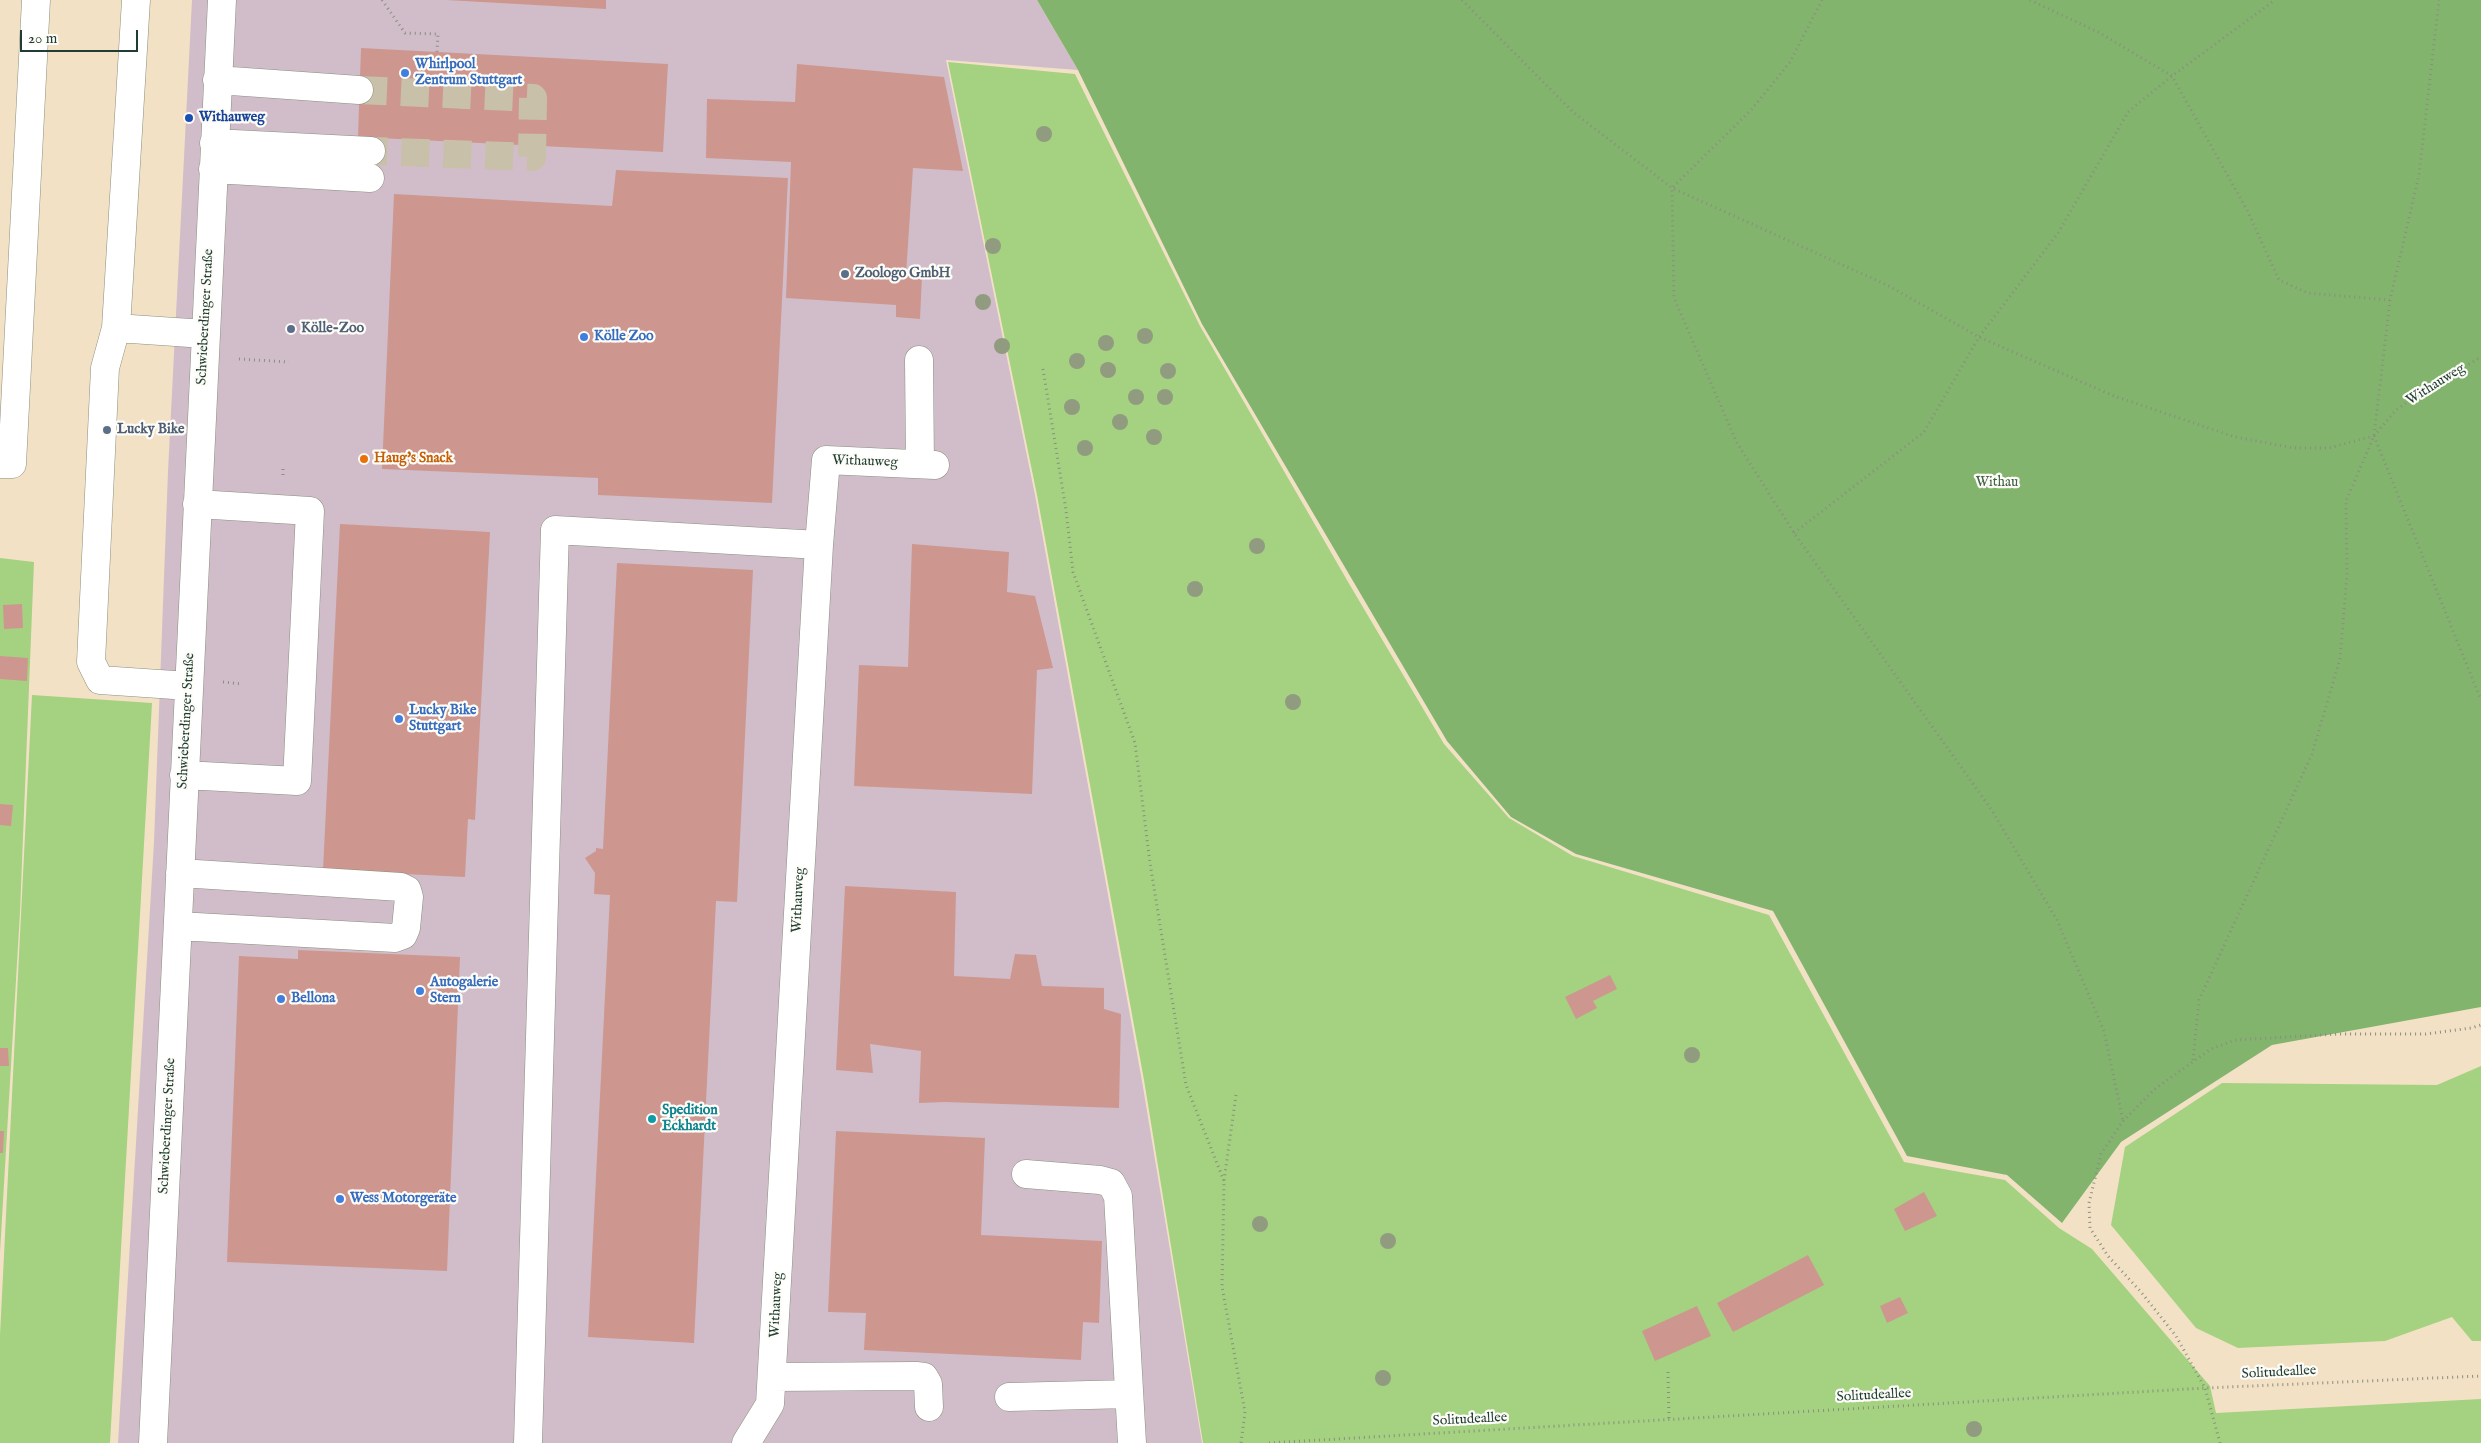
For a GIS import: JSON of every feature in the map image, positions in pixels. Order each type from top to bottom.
[{"type":"street","points":[[6,464],[36,0]]},
{"type":"street","points":[[136,0],[116,328],[105,368],[91,662],[100,680],[189,686]]},
{"type":"street","name":"Schwieberdinger Straße","points":[[154,1443],[213,156],[222,0]]},
{"type":"street","points":[[217,80],[359,90]]},
{"type":"street","points":[[213,156],[370,151]]},
{"type":"street","points":[[213,156],[370,178]]},
{"type":"street","points":[[116,328],[205,346]]},
{"type":"street","name":"Withauweg","points":[[746,1443],[770,1404],[819,545],[826,460],[927,464],[919,360]]},
{"type":"street","points":[[184,775],[297,781],[310,510],[197,504]]},
{"type":"street","points":[[528,1443],[555,530],[819,545]]},
{"type":"street","points":[[178,926],[395,938],[403,935],[406,928],[409,897],[407,890],[401,887],[180,873]]},
{"type":"street","points":[[1026,1174],[1100,1180],[1111,1184],[1118,1196],[1132,1443]]},
{"type":"street","points":[[772,1376],[916,1376],[924,1378],[928,1384],[929,1407]]},
{"type":"street","points":[[1009,1397],[1129,1394]]},
{"type":"path","points":[[382,0],[405,32],[438,34],[437,52]]},
{"type":"path","points":[[1462,0],[1573,112],[1672,188],[1887,285],[1979,336],[2114,396],[2235,437],[2294,448],[2329,448],[2374,436]]},
{"type":"path","points":[[1822,0],[1790,62],[1752,109],[1672,188],[1674,298],[1737,443],[1794,532],[1991,809],[2057,920],[2104,1031],[2123,1121]]},
{"type":"path","points":[[2030,0],[2100,33],[2172,76],[2248,212],[2279,280],[2308,293],[2390,300]]},
{"type":"path","points":[[1794,532],[1924,432],[1979,336],[2058,233],[2128,112],[2172,76],[2275,0]]},
{"type":"path","points":[[2193,1060],[2199,1000],[2312,754],[2340,659],[2347,575],[2346,501],[2374,436],[2390,300],[2418,175],[2439,0]]},
{"type":"path","points":[[205,346],[289,362]]},
{"type":"path","name":"Withauweg","points":[[2374,436],[2395,411],[2421,392],[2481,357]]},
{"type":"path","points":[[1043,369],[1066,510],[1073,572],[1135,743],[1150,863],[1186,1085],[1224,1181]]},
{"type":"path","points":[[2374,436],[2481,700]]},
{"type":"path","points":[[2220,1443],[2206,1388],[2176,1336],[2108,1256],[2090,1228],[2089,1203],[2101,1154],[2123,1121],[2156,1088],[2211,1049],[2235,1040],[2338,1034],[2426,1034],[2481,1025]]},
{"type":"path","points":[[1236,1095],[1224,1181],[1222,1286],[1245,1412],[1241,1443]]},
{"type":"path","points":[[1668,1372],[1668,1420]]},
{"type":"path","name":"Solitudeallee","points":[[1269,1443],[2206,1388],[2481,1376]]},
{"type":"shaded area","points":[[192,0],[1037,0],[1078,70],[946,60],[1035,495],[1142,1081],[1202,1443],[118,1443],[154,842],[168,471]]},
{"type":"green space","name":"Withau","points":[[1037,0],[2481,0],[2481,1007],[2272,1045],[2121,1142],[2062,1223],[2007,1175],[1907,1156],[1773,911],[1576,854],[1511,817],[1447,741],[1202,324],[1078,70]]},
{"type":"green space","points":[[948,62],[1075,74],[1200,326],[1351,587],[1444,744],[1509,818],[1573,856],[1769,915],[1904,1162],[2005,1180],[2059,1228],[2092,1249],[2210,1386],[2216,1413],[2481,1399],[2481,1443],[1203,1443],[1144,1080],[1037,495]]},
{"type":"green space","points":[[0,558],[34,562],[20,912],[0,1252]]},
{"type":"green space","points":[[32,695],[152,703],[110,1443],[0,1443],[0,1335]]},
{"type":"green space","points":[[2481,1066],[2481,1341],[2472,1341],[2452,1317],[2385,1341],[2238,1348],[2196,1328],[2111,1225],[2125,1147],[2222,1083],[2437,1085]]},
{"type":"building","points":[[446,0],[606,0],[606,9]]},
{"type":"building","points":[[361,48],[668,64],[663,152],[358,137]]},
{"type":"building","points":[[797,64],[944,77],[963,171],[913,168],[906,275],[922,276],[920,319],[896,317],[896,305],[786,298],[791,162],[706,158],[707,99],[795,102]]},
{"type":"building","name":"Kölle Zoo","points":[[616,170],[788,178],[772,503],[598,495],[598,478],[382,469],[394,194],[612,206]]},
{"type":"building","points":[[340,524],[490,532],[475,820],[468,819],[465,877],[323,870]]},
{"type":"building","points":[[912,544],[1009,552],[1007,592],[1035,596],[1053,668],[1037,670],[1032,794],[854,786],[859,665],[908,667]]},
{"type":"building","name":"Spedition Eckhardt","points":[[617,563],[753,570],[737,902],[716,901],[694,1343],[588,1337],[610,895],[594,894],[595,873],[585,858],[596,851],[596,848],[603,849]]},
{"type":"building","points":[[22,604],[23,628],[4,629],[3,605]]},
{"type":"building","points":[[0,656],[28,658],[27,681],[0,679]]},
{"type":"building","points":[[0,804],[13,805],[11,826],[0,825]]},
{"type":"building","points":[[845,886],[956,892],[954,976],[1010,979],[1015,954],[1036,955],[1042,986],[1104,988],[1104,1009],[1121,1014],[1119,1108],[945,1102],[919,1103],[921,1051],[870,1044],[873,1073],[836,1070]]},
{"type":"building","points":[[298,950],[460,957],[447,1271],[227,1262],[239,956],[298,959]]},
{"type":"building","points":[[1610,975],[1617,989],[1593,1001],[1597,1008],[1576,1019],[1565,997]]},
{"type":"building","points":[[0,1048],[8,1048],[9,1066],[0,1066]]},
{"type":"building","points":[[0,1131],[4,1131],[3,1153],[0,1153]]},
{"type":"building","points":[[836,1131],[985,1138],[981,1235],[1102,1241],[1099,1323],[1083,1322],[1081,1360],[864,1350],[866,1313],[828,1312]]},
{"type":"building","points":[[1924,1192],[1937,1216],[1905,1231],[1894,1209]]},
{"type":"building","points":[[1808,1255],[1824,1285],[1733,1332],[1717,1303]]},
{"type":"building","points":[[1900,1297],[1908,1313],[1887,1323],[1880,1306]]},
{"type":"building","points":[[1697,1306],[1711,1336],[1655,1361],[1642,1331]]},
{"type":"tunnel","points":[[359,90],[533,98],[532,157],[371,151]]},
{"type":"place","name":"Whirlpool Zentrum Stuttgart","points":[[405,73]]},
{"type":"place","name":"Withauweg","points":[[189,118]]},
{"type":"place","name":"Zoologo GmbH","points":[[845,274]]},
{"type":"place","name":"Kölle-Zoo","points":[[291,329]]},
{"type":"place","name":"Kölle Zoo","points":[[584,337]]},
{"type":"place","name":"Lucky Bike","points":[[107,430]]},
{"type":"place","name":"Haug's Snack","points":[[364,459]]},
{"type":"place","name":"Lucky Bike Stuttgart","points":[[399,719]]},
{"type":"place","name":"Autogalerie Stern","points":[[420,991]]},
{"type":"place","name":"Bellona","points":[[281,999]]},
{"type":"place","name":"Spedition Eckhardt","points":[[652,1119]]},
{"type":"place","name":"Wess Motorgeräte","points":[[340,1199]]}]
